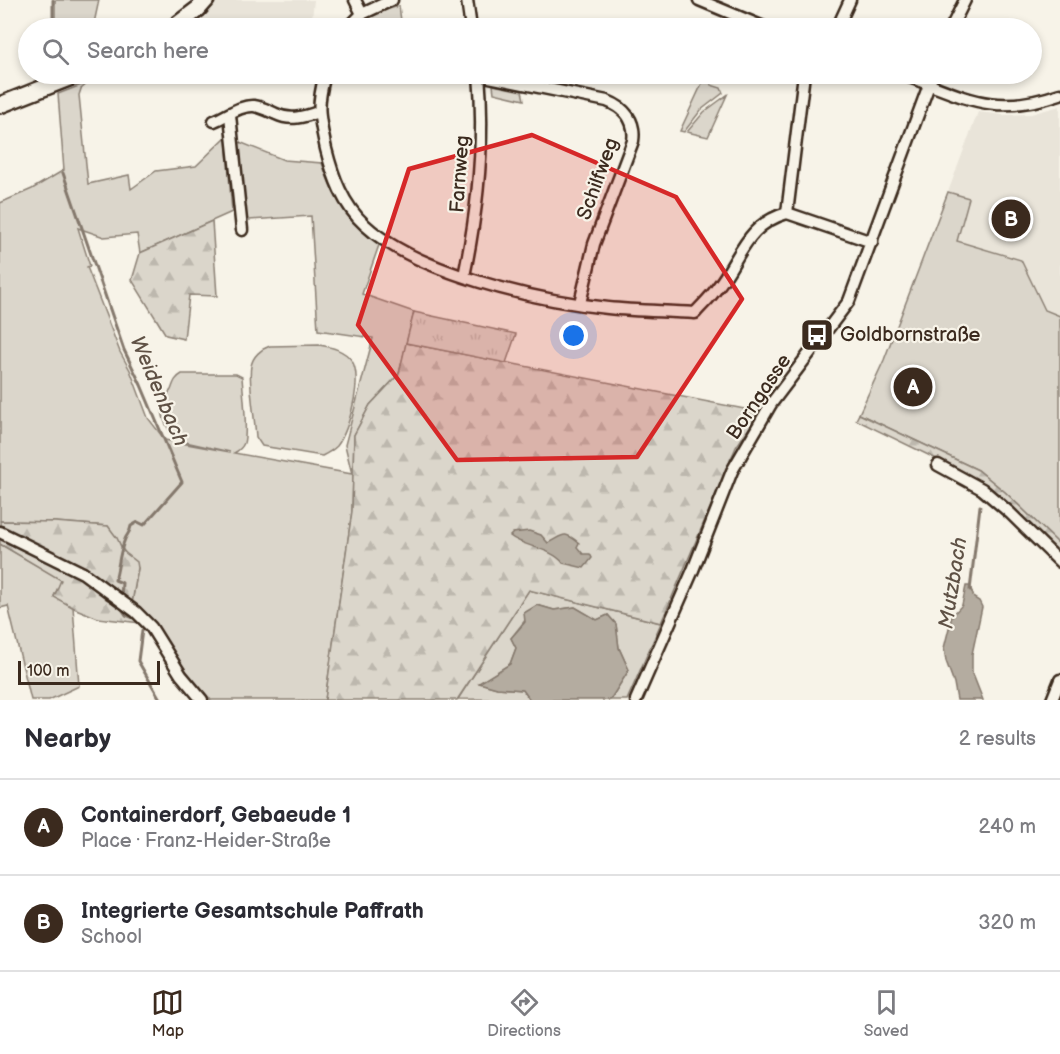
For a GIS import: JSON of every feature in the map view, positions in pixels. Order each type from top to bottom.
[{"type":"main road","points":[[186,18],[206,0]]},
{"type":"main road","points":[[0,105],[54,84]]},
{"type":"street","points":[[356,0],[362,14]]},
{"type":"street","points":[[358,18],[392,0]]},
{"type":"street","points":[[467,0],[470,18]]},
{"type":"street","points":[[699,0],[742,18]]},
{"type":"street","points":[[842,18],[850,0]]},
{"type":"street","points":[[956,18],[965,0]]},
{"type":"street","points":[[323,84],[318,112],[328,159],[342,196],[364,225],[384,241],[413,257],[464,276],[532,295],[608,308],[695,313],[717,288],[756,229],[766,221],[787,213],[872,242]]},
{"type":"street","name":"Farnweg","points":[[464,276],[480,176],[479,84]]},
{"type":"street","name":"Schilfweg","points":[[526,84],[607,101],[623,109],[633,125],[633,141],[594,244],[580,303]]},
{"type":"street","points":[[787,213],[803,84]]},
{"type":"street","points":[[925,84],[993,105],[1022,105],[1060,94]]},
{"type":"street","name":"Borngasse","points":[[636,700],[693,570],[732,471],[771,404],[849,301],[930,86]]},
{"type":"street","points":[[214,120],[230,115],[242,107],[254,106],[279,116],[292,118],[318,112]]},
{"type":"street","points":[[230,115],[242,230]]},
{"type":"street","points":[[938,465],[982,489],[1060,562]]},
{"type":"street","points":[[0,532],[83,573],[136,612],[151,627],[181,675],[202,700]]},
{"type":"street","points":[[1052,700],[1060,680]]},
{"type":"highlighted area","points":[[532,135],[676,197],[742,299],[637,457],[457,460],[358,325],[409,169]]},
{"type":"shaded area","points":[[219,0],[314,0],[312,18],[200,18]]},
{"type":"shaded area","points":[[1060,106],[1060,316],[1045,311],[1021,260],[957,241],[968,198],[948,192],[978,112],[1004,115],[1031,114]]},
{"type":"shaded area","points":[[529,531],[541,535],[548,543],[564,535],[570,536],[579,543],[577,547],[583,554],[590,554],[592,558],[584,568],[563,563],[552,554],[510,536],[513,533]]},
{"type":"shaded area","points":[[966,586],[970,586],[974,598],[982,607],[972,654],[972,672],[983,700],[957,700],[944,648],[952,616],[962,605]]},
{"type":"shaded area","points":[[537,605],[554,610],[575,607],[597,620],[608,615],[616,624],[619,648],[629,670],[610,700],[530,700],[523,690],[497,688],[479,683],[510,664],[516,648],[511,638],[525,622],[524,613]]},
{"type":"green space","points":[[55,0],[99,0],[95,18],[55,18]]},
{"type":"green space","points":[[399,6],[401,18],[368,18],[375,13]]},
{"type":"green space","points":[[87,84],[81,89],[79,95],[88,184],[129,175],[131,189],[156,171],[196,166],[226,137],[232,212],[140,253],[137,234],[104,237],[78,228],[90,266],[87,267],[120,352],[130,370],[148,418],[165,440],[230,452],[176,438],[169,430],[162,408],[164,399],[174,382],[182,374],[236,374],[242,377],[246,429],[243,445],[234,453],[352,474],[345,445],[373,338],[318,330],[311,216],[247,219],[237,141],[284,160],[322,163],[343,209],[359,228],[379,245],[362,294],[414,312],[399,374],[370,405],[354,435],[352,511],[325,700],[211,700],[178,661],[157,626],[132,603],[138,568],[108,526],[0,521],[0,203],[32,189],[64,170],[58,94]]},
{"type":"green space","points":[[702,84],[711,84],[721,88],[723,93],[701,110],[684,132],[680,131]]},
{"type":"green space","points":[[493,85],[522,91],[524,100],[494,93]]},
{"type":"green space","points":[[727,95],[708,137],[687,132],[704,112]]},
{"type":"green space","points":[[948,192],[969,198],[957,241],[1021,260],[1045,310],[1060,316],[1060,545],[1005,492],[978,470],[859,414],[884,360]]},
{"type":"green space","points":[[212,221],[217,296],[189,295],[184,339],[166,335],[132,280],[140,253]]},
{"type":"green space","points":[[414,312],[516,334],[506,363],[406,343]]},
{"type":"green space","points":[[406,343],[760,412],[736,447],[661,623],[529,590],[457,700],[325,700],[352,511],[354,435],[370,405],[399,374]]},
{"type":"green space","points":[[319,345],[346,354],[355,369],[353,404],[342,438],[335,448],[322,456],[262,446],[256,437],[251,390],[250,372],[254,359],[270,346]]},
{"type":"green space","points":[[859,414],[978,470],[1005,492],[1060,545],[1060,556],[983,485],[953,467],[856,420]]},
{"type":"green space","points":[[0,521],[108,526],[123,551],[137,562],[132,603],[0,530]]},
{"type":"green space","points":[[0,535],[80,575],[107,596],[106,599],[132,613],[141,623],[98,618],[54,597],[61,580],[0,544]]},
{"type":"green space","points":[[0,544],[62,580],[54,596],[73,607],[79,686],[49,700],[31,700],[8,606],[0,608]]},
{"type":"green space","points":[[529,590],[661,623],[627,700],[610,700],[629,670],[619,648],[616,624],[608,615],[597,620],[575,607],[554,610],[537,605],[511,638],[516,648],[510,664],[480,683],[497,688],[523,690],[530,700],[458,699]]},
{"type":"waterway","name":"Weidenbach","points":[[53,0],[53,18]]},
{"type":"waterway","name":"Weidenbach","points":[[63,173],[124,350],[182,482],[144,525],[138,522],[131,526],[123,544],[115,580],[122,583],[121,596]]},
{"type":"waterway","name":"Mutzbach","points":[[970,590],[980,506]]},
{"type":"waterway","name":"Weidenbach","points":[[122,609],[126,615],[134,618]]},
{"type":"waterway","name":"Weidenbach","points":[[142,630],[138,661],[160,699]]},
{"type":"place","name":"Integrierte Gesamtschule Paffrath","points":[[1011,219]]},
{"type":"place","name":"Goldbornstraße","points":[[817,335]]},
{"type":"place","name":"Containerdorf, Gebaeude 1","points":[[913,387]]}]
